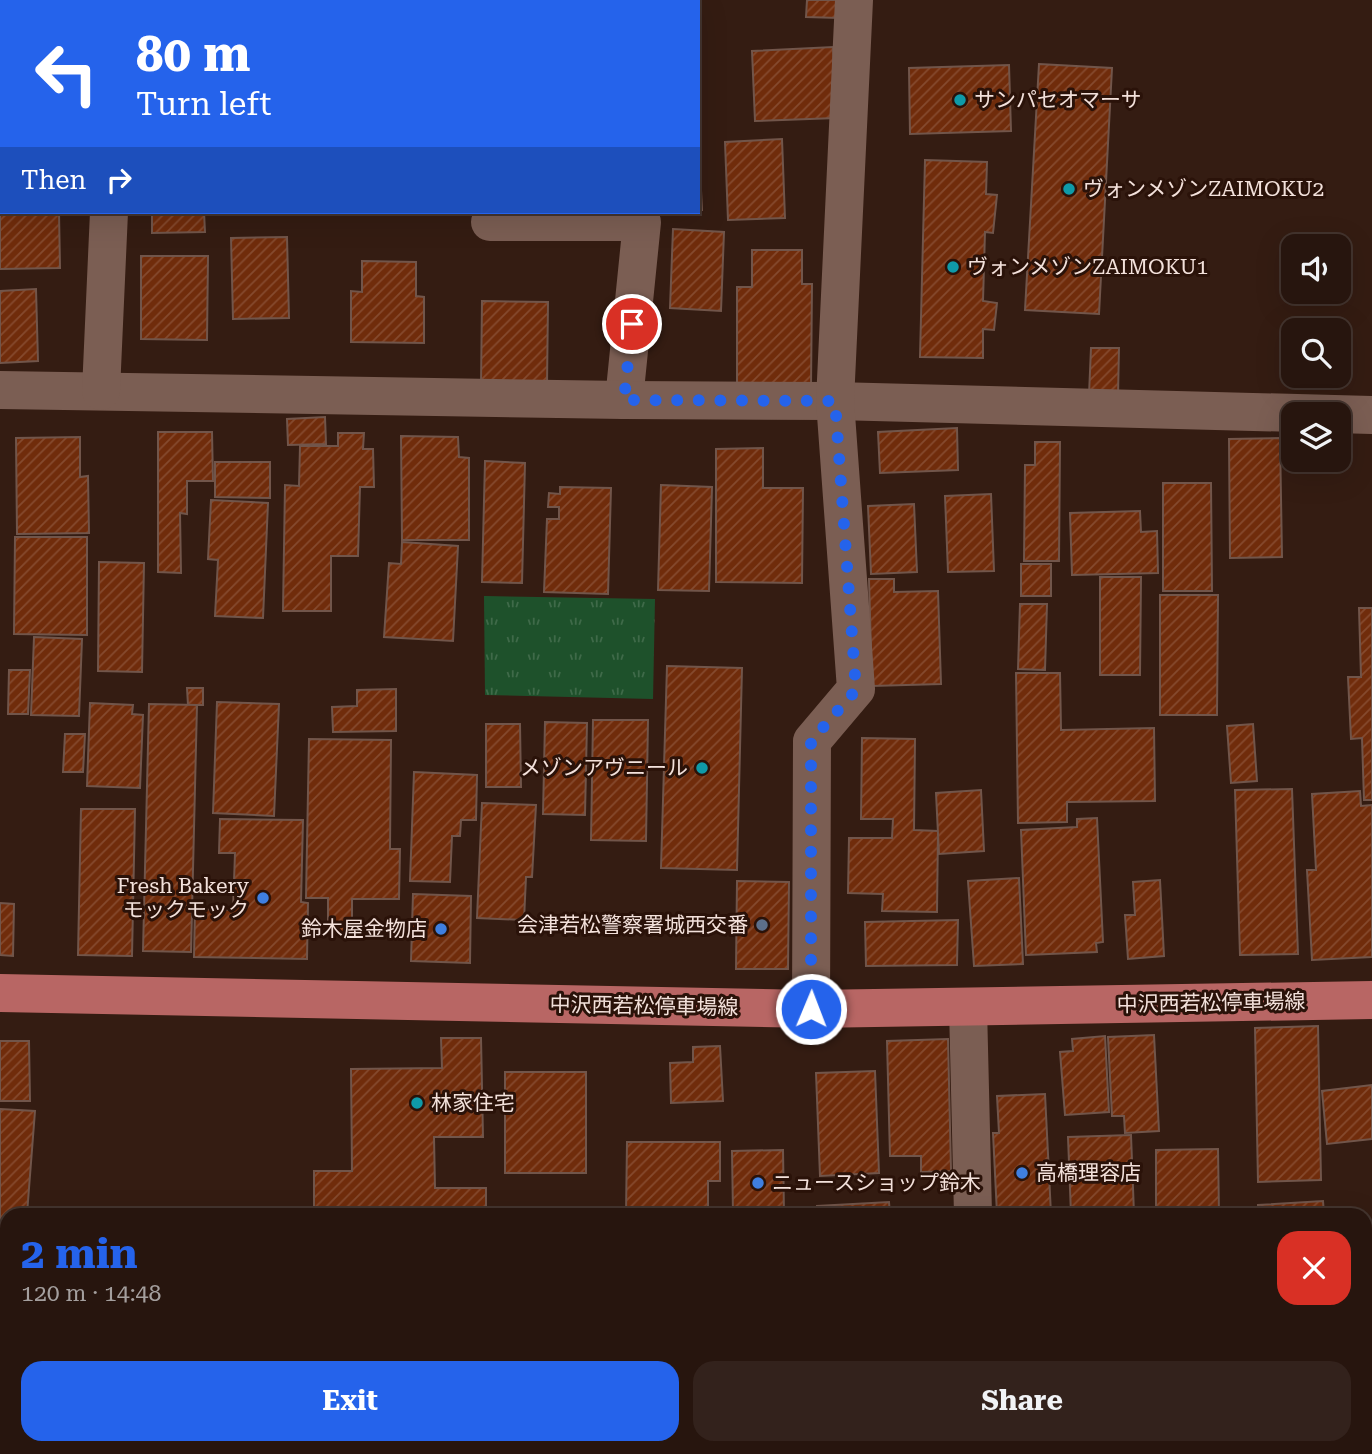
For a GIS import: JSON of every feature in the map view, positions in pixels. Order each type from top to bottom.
[{"type":"main road","name":"中沢西若松停車場線","points":[[0,993],[811,1009],[1372,1000]]},
{"type":"street","points":[[811,1009],[811,741],[856,690],[835,401],[854,0]]},
{"type":"street","points":[[100,391],[109,214]]},
{"type":"street","points":[[490,222],[642,222],[624,400]]},
{"type":"street","points":[[0,390],[835,401],[1372,415]]},
{"type":"street","points":[[968,1007],[973,1208]]},
{"type":"green space","points":[[484,596],[655,599],[653,699],[485,695]]},
{"type":"building","points":[[807,0],[839,0],[839,18],[806,17]]},
{"type":"building","points":[[833,47],[836,118],[755,121],[752,51]]},
{"type":"building","name":"ヴォンメゾンZAIMOKU2","points":[[1039,64],[1112,68],[1099,314],[1025,310]]},
{"type":"building","name":"サンパセオマーサ","points":[[1009,65],[1011,131],[910,134],[909,68]]},
{"type":"building","points":[[782,139],[785,218],[728,220],[725,142]]},
{"type":"building","name":"ヴォンメゾンZAIMOKU1","points":[[925,160],[987,162],[986,194],[997,195],[993,233],[985,232],[983,301],[997,303],[994,330],[983,329],[983,358],[920,357]]},
{"type":"building","points":[[700,170],[702,210],[700,210]]},
{"type":"building","points":[[0,214],[59,214],[60,268],[0,269]]},
{"type":"building","points":[[152,214],[204,214],[205,232],[152,233]]},
{"type":"building","points":[[673,229],[724,232],[721,311],[670,308]]},
{"type":"building","points":[[287,237],[289,318],[233,319],[231,238]]},
{"type":"building","points":[[752,250],[802,250],[802,284],[812,284],[811,387],[737,387],[737,287],[752,287]]},
{"type":"building","points":[[141,256],[208,256],[207,340],[141,339]]},
{"type":"building","points":[[362,261],[416,262],[416,296],[424,297],[424,343],[351,342],[351,291],[362,292]]},
{"type":"building","points":[[36,289],[38,361],[0,363],[0,291]]},
{"type":"building","points":[[482,301],[548,302],[547,385],[481,385]]},
{"type":"building","points":[[1091,348],[1119,348],[1118,396],[1089,395]]},
{"type":"building","points":[[325,417],[326,444],[288,445],[287,419]]},
{"type":"building","points":[[957,428],[958,470],[880,473],[878,432]]},
{"type":"building","points":[[158,432],[212,432],[213,481],[187,481],[187,514],[180,513],[181,573],[158,572]]},
{"type":"building","points":[[338,433],[364,433],[363,449],[373,449],[374,487],[360,487],[358,556],[331,556],[331,611],[283,611],[285,485],[299,486],[300,446],[338,446]]},
{"type":"building","points":[[401,436],[458,437],[459,457],[469,458],[469,540],[402,540]]},
{"type":"building","points":[[80,437],[80,477],[88,476],[89,533],[17,534],[16,438]]},
{"type":"building","points":[[1280,438],[1282,557],[1230,558],[1229,439]]},
{"type":"building","points":[[1035,442],[1060,442],[1059,561],[1024,561],[1025,465],[1035,465]]},
{"type":"building","points":[[763,448],[763,488],[803,488],[802,583],[716,582],[716,449]]},
{"type":"building","points":[[485,461],[525,463],[522,583],[482,582]]},
{"type":"building","points":[[215,462],[270,462],[270,498],[215,497]]},
{"type":"building","points":[[1163,483],[1211,483],[1212,591],[1163,591]]},
{"type":"building","points":[[661,485],[712,487],[709,591],[658,590]]},
{"type":"building","points":[[560,487],[611,488],[608,594],[544,592],[547,519],[559,519],[559,507],[548,507],[549,493],[560,494]]},
{"type":"building","points":[[991,494],[994,571],[948,572],[945,496]]},
{"type":"building","points":[[211,500],[268,503],[263,618],[215,616],[218,560],[208,559]]},
{"type":"building","points":[[914,504],[917,572],[871,574],[868,506]]},
{"type":"building","points":[[1140,511],[1141,532],[1157,531],[1158,573],[1072,575],[1070,513]]},
{"type":"building","points":[[15,537],[87,537],[87,635],[14,634]]},
{"type":"building","points":[[402,542],[458,546],[453,641],[384,637],[389,563],[401,564]]},
{"type":"building","points":[[99,562],[144,563],[142,672],[98,671]]},
{"type":"building","points":[[1021,564],[1051,564],[1051,596],[1021,596]]},
{"type":"building","points":[[1100,577],[1141,577],[1140,675],[1100,675]]},
{"type":"building","points":[[869,579],[894,579],[894,592],[938,591],[941,684],[872,686]]},
{"type":"building","points":[[1160,595],[1218,595],[1217,715],[1160,715]]},
{"type":"building","points":[[1020,604],[1047,604],[1045,670],[1018,669]]},
{"type":"building","points":[[1359,608],[1372,608],[1372,800],[1364,800],[1362,738],[1351,739],[1348,677],[1361,677]]},
{"type":"building","points":[[34,637],[82,639],[79,716],[31,715]]},
{"type":"building","name":"メゾンアヴニール","points":[[667,666],[742,668],[737,870],[661,868]]},
{"type":"building","points":[[9,670],[30,670],[28,714],[8,714]]},
{"type":"building","points":[[1016,673],[1060,673],[1061,730],[1154,728],[1155,801],[1067,802],[1067,822],[1018,823]]},
{"type":"building","points":[[187,688],[203,688],[203,705],[188,705]]},
{"type":"building","points":[[396,689],[396,731],[333,732],[332,707],[357,706],[357,690]]},
{"type":"building","points":[[217,702],[279,704],[274,816],[213,813]]},
{"type":"building","points":[[90,703],[133,705],[132,714],[143,715],[140,788],[87,786]]},
{"type":"building","points":[[149,704],[197,705],[191,952],[143,951]]},
{"type":"building","points":[[593,720],[648,720],[646,841],[591,840]]},
{"type":"building","points":[[545,722],[587,723],[585,815],[543,814]]},
{"type":"building","points":[[486,724],[520,724],[521,787],[486,787]]},
{"type":"building","points":[[1253,724],[1257,781],[1231,783],[1227,726]]},
{"type":"building","points":[[65,734],[85,734],[83,772],[63,772]]},
{"type":"building","points":[[862,738],[915,739],[914,830],[938,831],[937,912],[882,911],[883,894],[848,893],[849,838],[892,838],[893,819],[861,819]]},
{"type":"building","points":[[309,739],[391,740],[390,849],[400,849],[399,899],[352,899],[352,933],[328,932],[328,898],[306,898]]},
{"type":"building","points":[[414,772],[477,775],[476,820],[461,820],[460,836],[452,836],[450,882],[410,881]]},
{"type":"building","points":[[1292,789],[1298,954],[1240,955],[1235,790]]},
{"type":"building","points":[[981,790],[984,851],[939,854],[936,793]]},
{"type":"building","points":[[1360,791],[1361,806],[1372,805],[1372,957],[1312,960],[1307,870],[1316,870],[1312,794]]},
{"type":"building","points":[[482,803],[536,805],[532,877],[526,877],[524,920],[477,918]]},
{"type":"building","points":[[81,809],[135,809],[132,956],[78,955]]},
{"type":"building","points":[[1097,818],[1103,942],[1096,943],[1097,952],[1026,955],[1021,830],[1077,827],[1077,819]]},
{"type":"building","points":[[220,819],[303,820],[301,902],[308,903],[307,959],[194,957],[195,909],[233,910],[235,853],[219,853]]},
{"type":"building","points":[[1019,878],[1023,964],[974,966],[968,881]]},
{"type":"building","points":[[1160,880],[1164,956],[1128,959],[1125,915],[1135,915],[1133,882]]},
{"type":"building","name":"会津若松警察署城西交番","points":[[737,881],[789,882],[788,969],[736,969]]},
{"type":"building","name":"鈴木屋金物店","points":[[413,894],[471,896],[470,963],[411,961]]},
{"type":"building","points":[[0,903],[14,904],[13,956],[0,955]]},
{"type":"building","points":[[958,920],[957,965],[866,966],[865,922]]},
{"type":"building","points":[[1318,1026],[1321,1180],[1258,1182],[1255,1028]]},
{"type":"building","points":[[1154,1035],[1159,1131],[1125,1133],[1124,1116],[1112,1116],[1108,1037]]},
{"type":"building","points":[[1105,1036],[1109,1112],[1065,1115],[1060,1052],[1073,1051],[1072,1039]]},
{"type":"building","name":"林家住宅","points":[[441,1038],[481,1038],[483,1137],[434,1137],[435,1188],[486,1188],[486,1208],[314,1208],[314,1171],[352,1171],[351,1069],[442,1068]]},
{"type":"building","points":[[948,1039],[951,1171],[921,1172],[921,1156],[890,1156],[887,1041]]},
{"type":"building","points":[[0,1041],[29,1041],[30,1101],[0,1101]]},
{"type":"building","points":[[720,1046],[723,1101],[671,1103],[670,1063],[693,1062],[693,1047]]},
{"type":"building","points":[[875,1071],[879,1173],[820,1176],[816,1073]]},
{"type":"building","points":[[505,1072],[586,1072],[586,1173],[505,1173]]},
{"type":"building","points":[[1372,1085],[1372,1139],[1327,1144],[1322,1091]]},
{"type":"building","name":"高橋理容店","points":[[1045,1094],[1051,1208],[997,1208],[993,1133],[999,1133],[997,1096]]},
{"type":"building","points":[[0,1109],[35,1111],[27,1208],[0,1208]]},
{"type":"building","points":[[1131,1135],[1134,1208],[1071,1208],[1068,1137]]},
{"type":"building","points":[[627,1142],[720,1142],[720,1181],[708,1181],[708,1208],[626,1208]]},
{"type":"building","points":[[1218,1149],[1219,1208],[1156,1208],[1156,1150]]},
{"type":"building","name":"ニュースショップ鈴木","points":[[783,1150],[784,1208],[733,1208],[732,1151]]},
{"type":"building","points":[[1323,1201],[1324,1208],[1258,1208],[1258,1205]]},
{"type":"building","points":[[889,1202],[890,1208],[817,1208]]},
{"type":"place","name":"サンパセオマーサ","points":[[960,100]]},
{"type":"place","name":"ヴォンメゾンZAIMOKU2","points":[[1069,189]]},
{"type":"place","name":"ヴォンメゾンZAIMOKU1","points":[[953,267]]},
{"type":"place","name":"メゾンアヴニール","points":[[702,768]]},
{"type":"place","name":"Fresh Bakery モックモック","points":[[263,898]]},
{"type":"place","name":"会津若松警察署城西交番","points":[[762,925]]},
{"type":"place","name":"鈴木屋金物店","points":[[441,929]]},
{"type":"place","name":"林家住宅","points":[[417,1103]]},
{"type":"place","name":"高橋理容店","points":[[1022,1173]]},
{"type":"place","name":"ニュースショップ鈴木","points":[[758,1183]]},
{"type":"route","points":[[632,324],[624,400],[835,401],[856,690],[811,741],[811,1009]]}]
